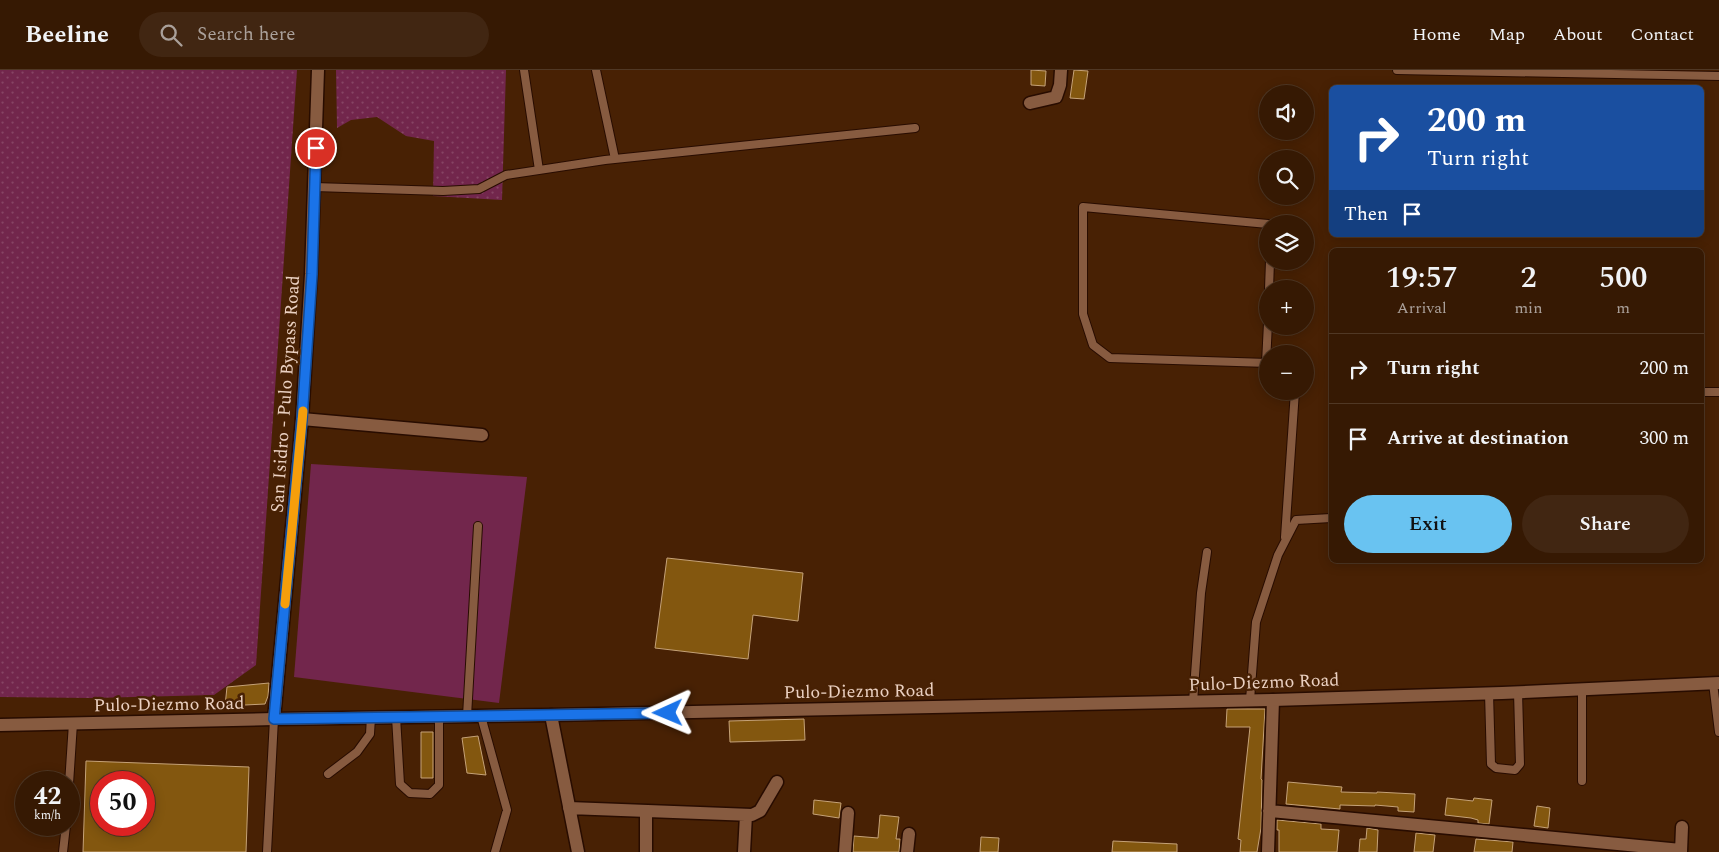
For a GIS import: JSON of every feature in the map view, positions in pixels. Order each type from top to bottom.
[{"type":"street","name":"San Isidro - Pulo Bypass Road","points":[[274,719],[302,419],[312,274],[318,70]]},
{"type":"street","points":[[1030,103],[1056,96],[1060,85],[1061,70]]},
{"type":"street","points":[[302,419],[482,435]]},
{"type":"street","name":"Pulo-Diezmo Road","points":[[0,725],[396,717],[551,716],[1193,702],[1518,692],[1716,683]]},
{"type":"street","points":[[1268,852],[1273,700]]},
{"type":"street","points":[[551,716],[578,852]]},
{"type":"street","points":[[569,808],[756,814],[760,811],[777,782]]},
{"type":"street","points":[[646,811],[646,852]]},
{"type":"street","points":[[1269,811],[1681,851],[1682,827]]},
{"type":"street","points":[[845,852],[848,814]]},
{"type":"street","points":[[744,852],[746,815]]},
{"type":"street","points":[[907,852],[909,834]]},
{"type":"lane","points":[[524,70],[539,170]]},
{"type":"lane","points":[[596,70],[615,159]]},
{"type":"lane","points":[[1397,70],[1719,76]]},
{"type":"lane","points":[[314,187],[443,191],[479,189],[506,175],[615,159],[915,128]]},
{"type":"lane","points":[[1259,223],[1083,207],[1083,314],[1093,345],[1110,358],[1259,363]]},
{"type":"lane","points":[[1704,392],[1719,392]]},
{"type":"lane","points":[[1285,541],[1294,400]]},
{"type":"lane","points":[[1250,700],[1256,622],[1278,555],[1296,520],[1329,518]]},
{"type":"lane","points":[[467,716],[478,526]]},
{"type":"lane","points":[[1193,702],[1207,552]]},
{"type":"lane","points":[[1716,683],[1719,732]]},
{"type":"lane","points":[[1582,689],[1582,781]]},
{"type":"lane","points":[[1489,693],[1491,764],[1496,768],[1516,770],[1520,764],[1518,692]]},
{"type":"lane","points":[[481,716],[507,810],[495,852]]},
{"type":"lane","points":[[396,717],[400,784],[410,793],[430,794],[439,785],[439,717]]},
{"type":"lane","points":[[328,774],[357,752],[370,734],[371,718]]},
{"type":"lane","points":[[267,852],[274,719]]},
{"type":"lane","points":[[70,771],[73,723]]},
{"type":"lane","points":[[64,852],[65,836]]},
{"type":"shaded area","points":[[0,70],[297,70],[256,665],[214,695],[93,698],[0,697]]},
{"type":"shaded area","points":[[336,70],[506,70],[502,200],[433,196],[434,141],[406,136],[377,117],[351,120],[337,128]]},
{"type":"shaded area","points":[[311,464],[527,477],[499,703],[294,677]]},
{"type":"building","points":[[1031,70],[1046,71],[1045,86],[1031,85]]},
{"type":"building","points":[[1074,70],[1088,71],[1084,99],[1070,98]]},
{"type":"building","points":[[667,558],[803,573],[798,621],[753,615],[748,659],[655,648]]},
{"type":"building","points":[[269,683],[265,704],[225,706],[227,687]]},
{"type":"building","points":[[1227,709],[1265,709],[1261,779],[1261,828],[1257,852],[1240,852],[1241,840],[1238,839],[1250,727],[1226,727]]},
{"type":"building","points":[[804,719],[805,740],[730,742],[729,721]]},
{"type":"building","points":[[421,732],[433,732],[433,778],[421,778]]},
{"type":"building","points":[[478,736],[486,775],[467,773],[462,738]]},
{"type":"building","points":[[86,761],[249,767],[246,852],[83,852]]},
{"type":"building","points":[[1288,782],[1342,787],[1341,792],[1415,794],[1414,812],[1398,811],[1398,807],[1375,805],[1340,805],[1340,809],[1286,804]]},
{"type":"building","points":[[1447,798],[1473,801],[1474,798],[1492,800],[1489,824],[1478,823],[1478,820],[1471,818],[1445,815]]},
{"type":"building","points":[[814,800],[841,803],[839,818],[813,814]]},
{"type":"building","points":[[1537,806],[1550,808],[1548,828],[1534,826]]},
{"type":"building","points":[[880,815],[899,817],[896,839],[900,839],[899,852],[853,852],[854,836],[878,838]]},
{"type":"building","points":[[1277,820],[1321,824],[1321,829],[1339,830],[1337,852],[1279,852]]},
{"type":"building","points":[[1367,828],[1378,830],[1377,852],[1359,852],[1360,839],[1366,839]]},
{"type":"building","points":[[1416,833],[1435,835],[1433,852],[1414,852]]},
{"type":"building","points":[[981,837],[999,838],[998,852],[980,852]]},
{"type":"building","points":[[1476,839],[1513,842],[1512,852],[1474,852]]},
{"type":"building","points":[[1113,841],[1177,844],[1177,852],[1112,852]]},
{"type":"slow traffic","points":[[285,604],[303,411]]},
{"type":"route","points":[[316,148],[312,274],[302,419],[274,719],[668,713]]}]
